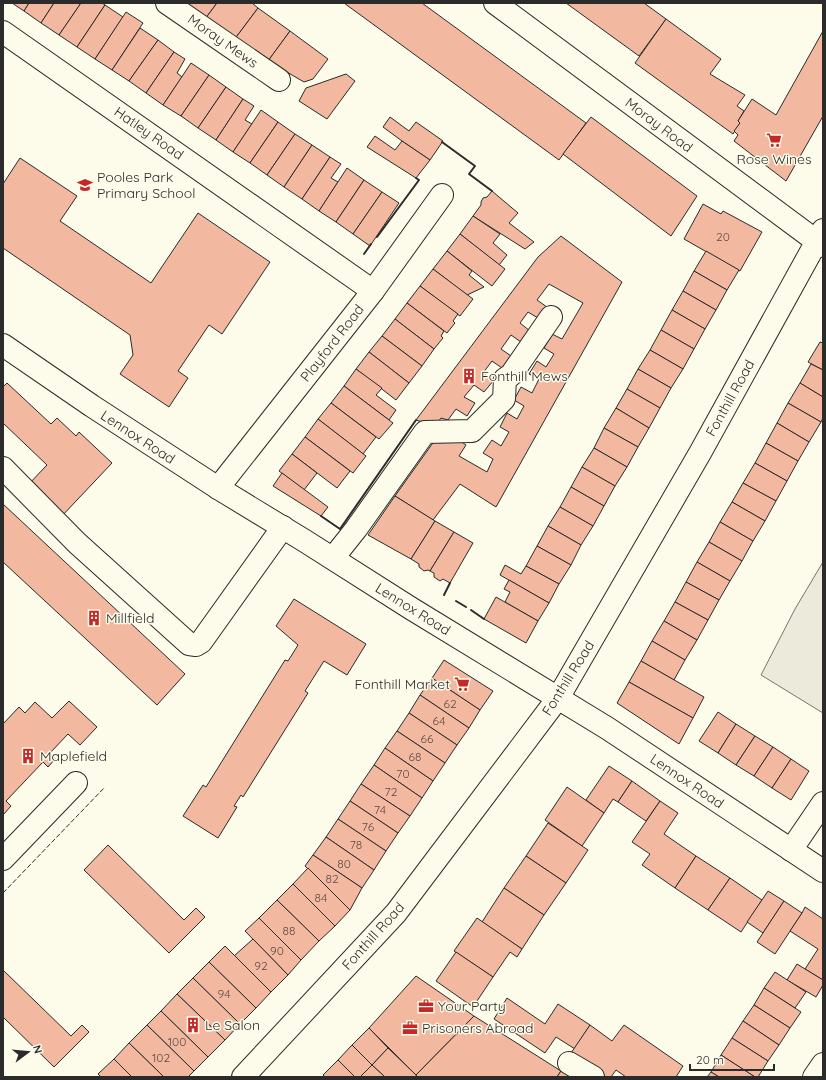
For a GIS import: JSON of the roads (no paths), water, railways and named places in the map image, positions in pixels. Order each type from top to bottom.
[{"type":"street","name":"Moray Mews","points":[[167,3],[279,80]]},
{"type":"street","name":"Moray Road","points":[[495,3],[821,240]]},
{"type":"street","name":"Hatley Road","points":[[3,32],[373,291]]},
{"type":"street","name":"Playford Road","points":[[218,488],[373,291],[442,195]]},
{"type":"street","name":"Fonthill Road","points":[[243,1077],[396,913],[558,698],[821,240]]},
{"type":"street","points":[[333,558],[356,529],[425,432],[472,431],[504,399],[505,379],[511,375],[551,317]]},
{"type":"street","name":"Lennox Road","points":[[3,345],[92,406],[218,488],[607,728],[823,871]]},
{"type":"street","points":[[3,468],[77,543],[189,644],[196,645],[200,642],[282,527]]},
{"type":"street","points":[[3,859],[76,783]]},
{"type":"street","points":[[791,850],[823,803]]},
{"type":"street","points":[[569,1063],[593,1077]]},
{"type":"street","points":[[814,1077],[823,1064]]},
{"type":"place","name":"Rose Wines","points":[[774,140]]},
{"type":"place","name":"Pooles Park Primary School","points":[[85,185]]},
{"type":"place","name":"Fonthill Mews","points":[[469,376]]},
{"type":"place","name":"Millfield","points":[[94,618]]},
{"type":"place","name":"Fonthill Market","points":[[462,684]]},
{"type":"place","name":"Maplefield","points":[[28,756]]},
{"type":"place","name":"Your Party","points":[[426,1006]]},
{"type":"place","name":"Le Salon","points":[[193,1025]]},
{"type":"place","name":"Prisoners Abroad","points":[[410,1028]]}]
